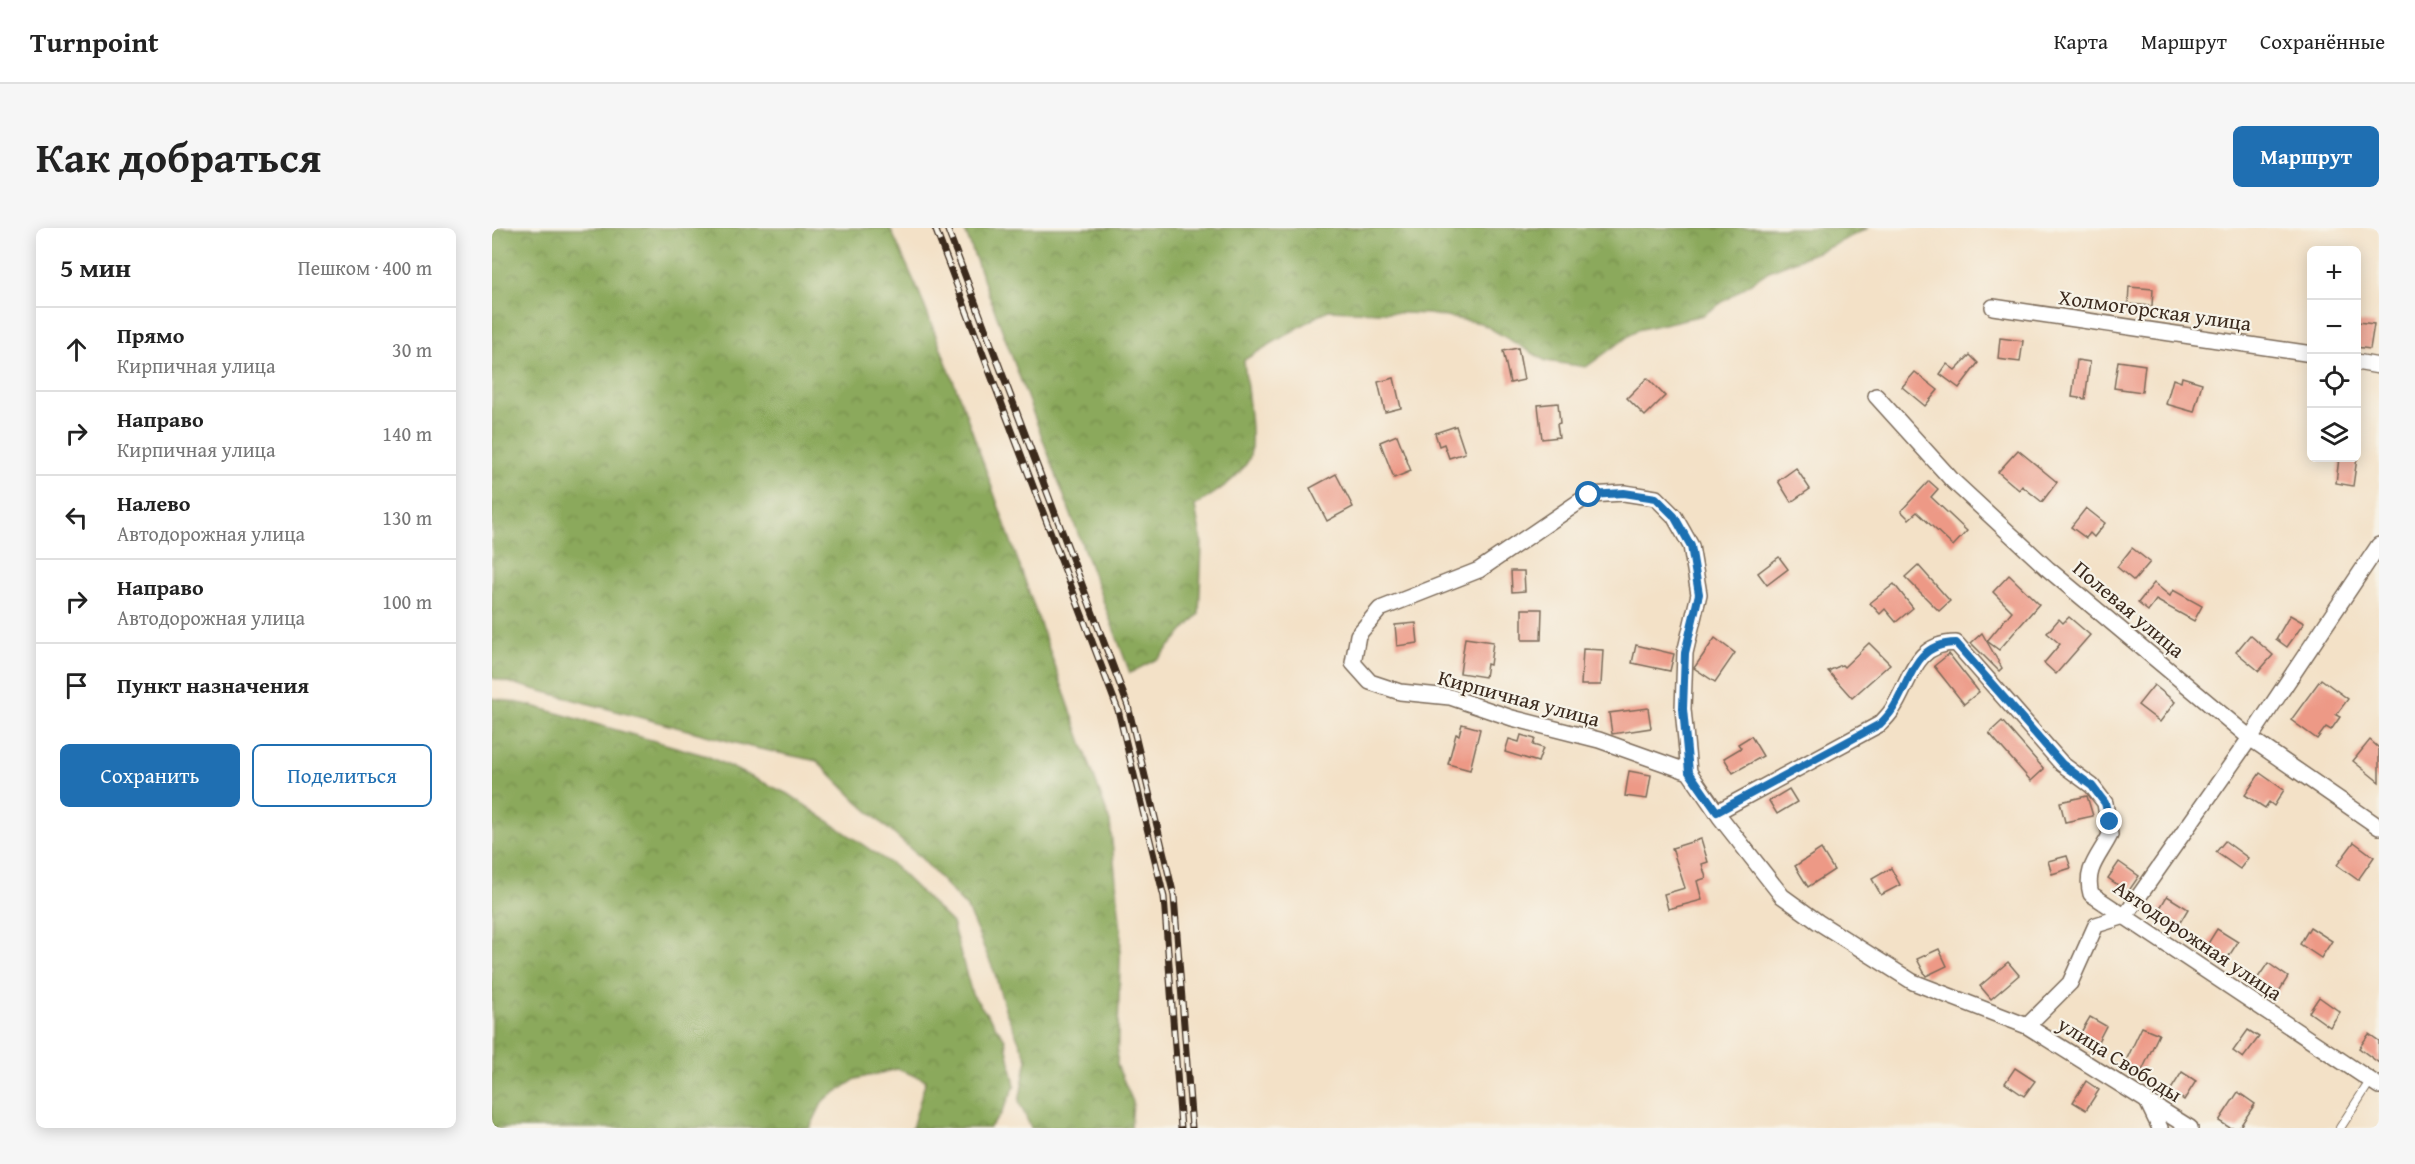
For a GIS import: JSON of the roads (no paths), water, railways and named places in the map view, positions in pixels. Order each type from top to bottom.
[{"type":"street","name":"Холмогорская улица","points":[[1993,307],[2307,353]]},
{"type":"street","points":[[2361,363],[2379,366]]},
{"type":"street","name":"Полевая улица","points":[[1876,396],[1953,481],[2048,569],[2250,738],[2379,827]]},
{"type":"street","name":"Кирпичная улица","points":[[1689,772],[1599,740],[1512,718],[1450,697],[1400,692],[1370,682],[1353,663],[1358,635],[1380,609],[1479,570],[1589,495],[1624,493],[1656,498],[1674,516],[1691,546],[1699,594],[1685,653],[1683,709],[1689,772],[1717,812],[1782,896],[1818,922],[1913,982],[2027,1026]]},
{"type":"street","points":[[2027,1026],[2070,983],[2096,925],[2125,916],[2250,738],[2379,545]]},
{"type":"street","name":"Автодорожная улица","points":[[1717,812],[1880,724],[1893,710],[1920,656],[1942,643],[1956,643],[2062,764],[2092,786],[2105,803],[2110,835],[2092,865],[2087,881],[2091,894],[2375,1083]]},
{"type":"street","name":"улица Свободы","points":[[2027,1026],[2190,1128]]},
{"type":"street","points":[[2147,1101],[2160,1128]]},
{"type":"lane","points":[[2340,1128],[2375,1083]]},
{"type":"railway","points":[[935,228],[1118,710],[1164,897],[1181,1128]]},
{"type":"railway","points":[[947,228],[1128,706],[1174,896],[1192,1128]]}]
